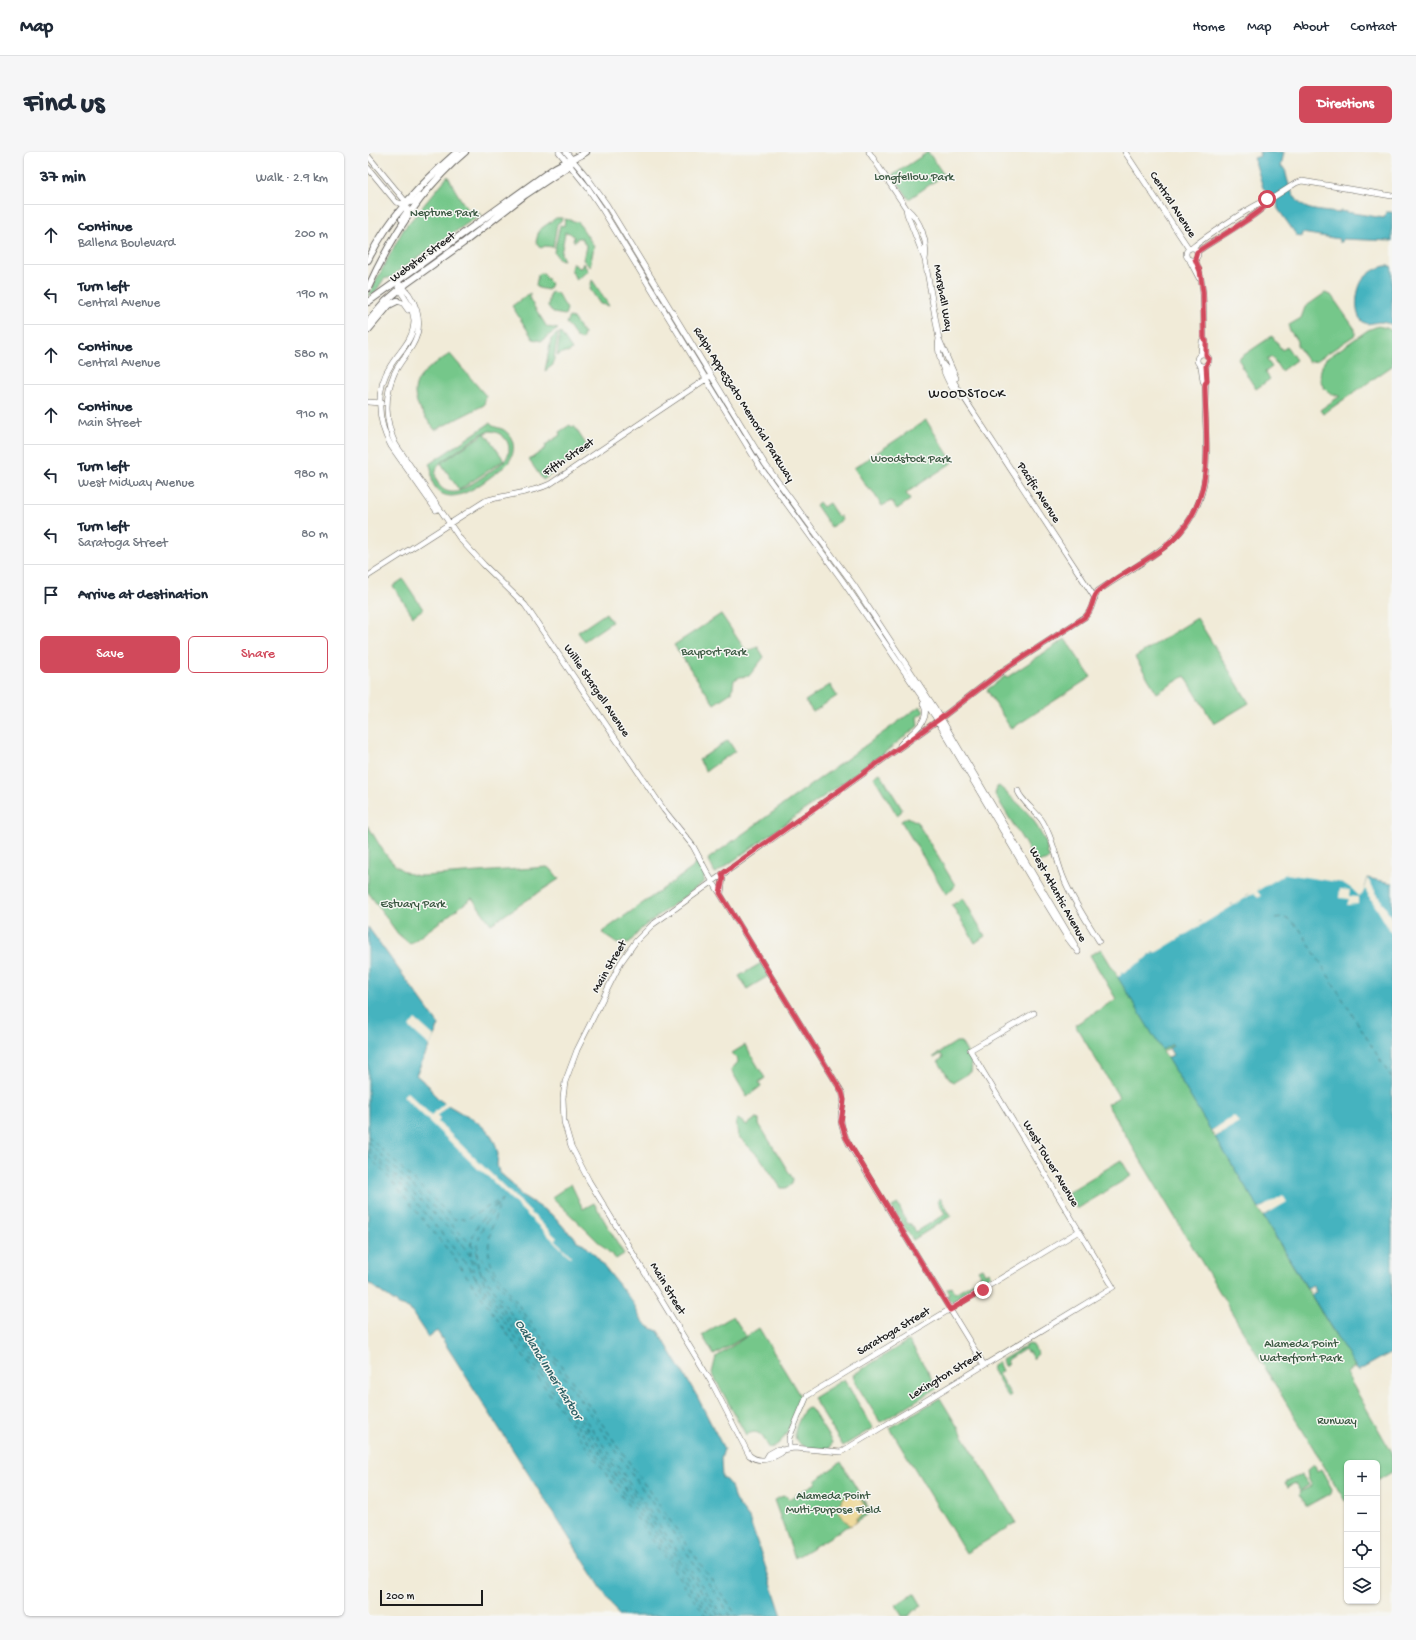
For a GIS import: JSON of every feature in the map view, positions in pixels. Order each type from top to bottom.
[{"type":"main road","points":[[368,260],[380,237],[405,204],[432,175],[458,152]]},
{"type":"main road","points":[[369,285],[385,253],[403,224],[430,187],[465,152]]},
{"type":"main road","name":"Webster Street","points":[[368,302],[530,184],[586,152]]},
{"type":"main road","name":"Webster Street","points":[[368,322],[401,288],[570,162]]},
{"type":"main road","points":[[369,285],[376,263],[406,212],[405,204]]},
{"type":"main road","points":[[368,330],[389,305],[397,301]]},
{"type":"street","points":[[559,152],[570,162]]},
{"type":"street","points":[[566,152],[570,162]]},
{"type":"street","points":[[869,152],[906,208],[911,211],[923,232]]},
{"type":"street","name":"Central Avenue","points":[[1125,152],[1191,248],[1196,249],[1197,252]]},
{"type":"street","points":[[368,156],[405,204]]},
{"type":"street","name":"Ralph Appezzato Memorial Parkway","points":[[570,162],[607,205],[765,464],[858,592],[939,720]]},
{"type":"street","name":"Ralph Appezzato Memorial Parkway","points":[[570,162],[602,209],[760,467],[842,580],[939,720]]},
{"type":"street","points":[[368,168],[396,202],[405,204],[415,201],[430,187]]},
{"type":"street","points":[[1193,260],[1187,258],[1186,254],[1191,248],[1252,208],[1300,182],[1307,181],[1392,196]]},
{"type":"street","points":[[1204,366],[1209,361],[1203,354],[1203,292],[1193,260],[1197,252],[1270,203],[1271,199]]},
{"type":"street","name":"Marshall Way","points":[[906,208],[907,214],[917,236],[921,254],[925,260]]},
{"type":"street","points":[[909,218],[923,232]]},
{"type":"street","name":"Marshall Way","points":[[923,232],[926,253],[925,260],[941,362],[965,398]]},
{"type":"street","name":"Willie Stargell Avenue","points":[[396,282],[417,309],[419,324],[414,342],[394,374],[387,403],[388,422],[394,440],[448,524]]},
{"type":"street","name":"Willie Stargell Avenue","points":[[401,288],[412,311],[413,328],[407,344],[386,374],[382,387],[380,403],[382,425],[391,446],[428,499],[470,551],[525,605],[664,810],[693,846],[712,881],[842,1092],[844,1100],[841,1122],[846,1138],[984,1365]]},
{"type":"street","points":[[397,301],[403,303],[407,308],[412,320],[413,328]]},
{"type":"street","name":"Marshall Way","points":[[938,339],[941,342],[948,361]]},
{"type":"street","points":[[1203,354],[1198,356],[1196,360],[1197,364],[1204,366]]},
{"type":"street","name":"Pacific Avenue","points":[[948,361],[965,394],[965,398],[1095,598]]},
{"type":"street","points":[[1095,598],[1098,591],[1158,552],[1172,541],[1184,528],[1195,510],[1204,488],[1206,470],[1205,384],[1207,381],[1204,366]]},
{"type":"street","name":"Fifth Street","points":[[368,576],[485,501],[506,495],[527,493],[550,484],[711,375]]},
{"type":"street","points":[[368,402],[387,403]]},
{"type":"street","name":"Main Street","points":[[766,1459],[757,1460],[746,1451],[717,1392],[579,1163],[568,1138],[563,1114],[564,1091],[569,1069],[580,1043],[624,958],[636,941],[652,925],[939,720],[1005,669],[1085,617],[1091,610],[1095,598]]},
{"type":"street","points":[[895,750],[926,718],[924,706],[899,668],[899,664]]},
{"type":"street","name":"West Atlantic Avenue","points":[[939,720],[1020,849],[1039,886],[1078,952],[1068,939],[1030,877],[939,720]]},
{"type":"street","name":"West Atlantic Avenue","points":[[1018,792],[1020,796],[1039,815],[1046,827],[1052,840],[1064,880],[1099,941]]},
{"type":"street","points":[[720,893],[723,878],[722,874]]},
{"type":"street","name":"West Tower Avenue","points":[[1034,1013],[970,1050],[1113,1287]]},
{"type":"street","name":"Saratoga Street","points":[[789,1448],[789,1438],[807,1396],[1079,1231]]},
{"type":"street","name":"Lexington Street","points":[[766,1459],[769,1454],[778,1449],[782,1450],[789,1448],[841,1452],[1113,1287]]},
{"type":"green space","name":"Longfellow Park","points":[[928,152],[944,175],[909,199],[893,175]]},
{"type":"green space","name":"Neptune Park","points":[[448,176],[457,194],[466,207],[472,212],[481,214],[398,271],[392,277],[384,279],[376,291],[368,296],[403,230]]},
{"type":"green space","points":[[556,218],[562,218],[562,220],[557,224],[553,247],[545,246],[541,248],[536,242],[539,230]]},
{"type":"green space","points":[[565,219],[578,222],[594,246],[590,267],[583,260],[586,246],[582,238],[577,238],[576,241],[573,241],[574,237],[570,233],[565,232],[561,254],[564,260],[559,259],[554,252],[560,225],[564,226]]},
{"type":"green space","points":[[573,262],[577,267],[581,268],[583,263],[588,271],[576,280],[571,269]]},
{"type":"green space","points":[[540,273],[544,274],[551,284],[548,290],[538,288],[536,285],[538,275]]},
{"type":"green space","points":[[592,280],[609,306],[600,304],[590,289]]},
{"type":"green space","points":[[530,293],[530,300],[547,327],[558,329],[541,341],[533,339],[512,306]]},
{"type":"green space","points":[[550,293],[557,293],[567,309],[565,315],[553,313],[548,306]]},
{"type":"green space","points":[[1325,293],[1331,295],[1355,329],[1355,335],[1316,361],[1308,362],[1297,345],[1297,341],[1289,329],[1289,325],[1301,318],[1305,307]]},
{"type":"green space","points":[[569,317],[573,318],[584,334],[582,340],[577,338],[566,323]]},
{"type":"green space","points":[[1378,326],[1392,331],[1392,366],[1323,414],[1320,410],[1340,396],[1328,391],[1321,382],[1321,371],[1326,359],[1368,330]]},
{"type":"green space","points":[[560,332],[572,350],[557,356]]},
{"type":"green space","points":[[558,333],[553,365],[545,371],[551,339]]},
{"type":"green space","points":[[1272,336],[1282,350],[1287,347],[1296,360],[1281,371],[1272,357],[1267,360],[1272,367],[1265,372],[1270,379],[1256,389],[1238,359]]},
{"type":"green space","points":[[450,354],[486,396],[484,405],[435,430],[419,407],[415,389],[422,375],[428,369]]},
{"type":"green space","name":"Woodstock Park","points":[[926,420],[953,462],[906,493],[910,500],[897,509],[891,501],[882,506],[871,489],[869,490],[854,468]]},
{"type":"green space","points":[[490,423],[494,427],[504,430],[511,438],[513,443],[513,453],[508,463],[504,467],[480,485],[460,495],[451,496],[442,494],[435,487],[432,481],[429,464]],"holes":[[[490,431],[504,437],[509,445],[508,455],[505,460],[482,478],[460,491],[451,492],[441,488],[436,475],[436,470],[440,463],[481,434]]]},
{"type":"green space","points":[[570,425],[572,427],[574,426],[589,449],[543,480],[529,460],[546,448],[545,445],[560,435],[559,432]]},
{"type":"green space","points":[[485,433],[504,460],[459,490],[441,463]]},
{"type":"green space","points":[[819,502],[823,507],[829,503],[838,517],[840,516],[842,520],[831,527],[816,505]]},
{"type":"green space","points":[[403,579],[423,609],[413,616],[393,586]]},
{"type":"green space","points":[[606,613],[612,622],[584,641],[578,632]]},
{"type":"green space","name":"Bayport Park","points":[[721,614],[746,651],[758,647],[764,657],[749,676],[740,677],[734,680],[732,692],[714,704],[674,645]]},
{"type":"green space","points":[[1197,618],[1249,703],[1214,724],[1185,676],[1157,693],[1135,657]]},
{"type":"green space","points":[[1065,639],[1091,677],[1011,729],[987,690],[1005,676],[1006,678]]},
{"type":"green space","points":[[830,685],[837,696],[813,712],[805,701]]},
{"type":"green space","points":[[920,706],[924,712],[917,717],[918,726],[879,757],[715,873],[708,859]]},
{"type":"green space","points":[[728,740],[735,751],[706,771],[699,760]]},
{"type":"green space","points":[[880,773],[902,809],[897,815],[874,777]]},
{"type":"green space","points":[[999,786],[1033,819],[1046,843],[1048,856],[1050,857],[1046,860],[1040,862],[1033,860],[1026,845],[995,794],[997,787]]},
{"type":"green space","points":[[908,817],[917,822],[955,885],[953,889],[946,894],[901,821]]},
{"type":"green space","name":"Estuary Park","points":[[368,826],[390,860],[405,872],[414,875],[424,876],[547,867],[552,870],[559,879],[491,924],[472,898],[410,944],[398,934],[368,892]]},
{"type":"green space","points":[[698,861],[706,876],[703,878],[705,881],[642,928],[629,943],[622,941],[618,944],[602,932],[691,869]]},
{"type":"green space","points":[[963,898],[985,936],[975,943],[952,905]]},
{"type":"green space","name":"Alameda Point Waterfront Park","points":[[1101,949],[1118,977],[1134,980],[1128,993],[1145,1021],[1175,1044],[1163,1052],[1167,1058],[1180,1051],[1178,1076],[1188,1092],[1190,1089],[1211,1131],[1257,1198],[1259,1210],[1336,1336],[1342,1337],[1355,1368],[1346,1373],[1392,1453],[1392,1472],[1380,1479],[1380,1460],[1344,1460],[1344,1499],[1107,1104],[1119,1097],[1075,1025],[1116,999],[1090,955]]},
{"type":"green space","points":[[763,962],[770,975],[747,989],[739,976]]},
{"type":"green space","points":[[956,1042],[961,1042],[969,1056],[972,1068],[971,1072],[954,1082],[951,1081],[938,1061],[943,1058],[941,1054],[934,1058],[934,1056]]},
{"type":"green space","points":[[745,1045],[765,1078],[759,1082],[761,1086],[747,1097],[731,1070],[738,1062],[737,1058],[732,1053]]},
{"type":"green space","points":[[756,1118],[759,1119],[759,1124],[793,1179],[792,1184],[786,1188],[781,1188],[761,1159],[738,1136],[736,1122],[738,1119],[747,1125]]},
{"type":"green space","points":[[1121,1160],[1131,1176],[1077,1209],[1067,1193]]},
{"type":"green space","points":[[571,1184],[583,1209],[594,1203],[624,1254],[616,1259],[552,1197]]},
{"type":"green space","points":[[940,1198],[951,1216],[913,1240],[892,1207],[898,1204],[907,1223],[911,1224],[916,1232],[945,1214],[937,1201]]},
{"type":"green space","points":[[982,1268],[985,1274],[989,1272],[989,1280],[953,1302],[950,1301],[947,1296],[950,1294],[947,1289],[951,1287],[955,1293],[979,1279],[978,1277],[981,1275],[978,1270]]},
{"type":"green space","points":[[733,1316],[746,1336],[714,1355],[702,1335]]},
{"type":"green space","points":[[759,1328],[800,1396],[796,1412],[783,1439],[770,1449],[758,1433],[755,1432],[746,1435],[712,1373],[716,1357]]},
{"type":"green space","points":[[909,1341],[937,1388],[880,1422],[855,1382],[853,1375]]},
{"type":"green space","points":[[1029,1344],[1033,1345],[1038,1354],[1033,1359],[1029,1352],[1025,1349],[1006,1361],[1008,1364],[1004,1366],[1002,1360]]},
{"type":"green space","points":[[998,1362],[1002,1371],[998,1374],[1011,1395],[1008,1397],[992,1369]]},
{"type":"green space","points":[[844,1379],[873,1428],[843,1446],[813,1398]]},
{"type":"green space","points":[[940,1398],[1016,1523],[966,1553],[890,1428]]},
{"type":"green space","points":[[808,1407],[812,1410],[832,1442],[830,1448],[803,1446],[796,1439],[795,1431],[797,1425],[804,1410]]},
{"type":"green space","name":"Alameda Point Multi-Purpose Field","points":[[841,1462],[870,1511],[867,1515],[795,1558],[774,1500],[785,1495],[789,1499],[816,1483],[815,1481]]},
{"type":"green space","points":[[1314,1465],[1317,1471],[1321,1469],[1332,1489],[1331,1493],[1307,1506],[1299,1495],[1301,1493],[1295,1483],[1288,1487],[1285,1483],[1301,1474],[1309,1485],[1301,1490],[1302,1491],[1312,1486],[1308,1478],[1307,1471]]},
{"type":"green space","points":[[915,1594],[922,1606],[913,1611],[909,1616],[902,1616],[896,1605]]},
{"type":"sand","points":[[854,1493],[858,1495],[866,1508],[865,1513],[856,1519],[857,1522],[850,1526],[841,1515],[839,1508],[843,1498]]},
{"type":"water","points":[[1259,152],[1284,152],[1281,167],[1285,168],[1293,195],[1300,204],[1305,207],[1322,211],[1339,213],[1340,211],[1384,218],[1386,212],[1392,212],[1392,241],[1343,239],[1342,242],[1339,242],[1339,239],[1302,233],[1301,237],[1297,236],[1278,209],[1277,202],[1271,194],[1263,188],[1254,158],[1260,156]]},
{"type":"water","points":[[1391,266],[1392,271],[1392,324],[1380,322],[1368,324],[1361,320],[1358,315],[1357,294],[1364,278],[1376,269]]},
{"type":"water","points":[[1286,872],[1348,883],[1360,893],[1364,889],[1367,878],[1392,883],[1392,1352],[1358,1371],[1311,1295],[1316,1292],[1313,1285],[1307,1288],[1263,1216],[1270,1212],[1266,1205],[1259,1209],[1215,1137],[1222,1133],[1218,1127],[1211,1131],[1167,1058],[1173,1055],[1169,1048],[1173,1046],[1172,1044],[1162,1050],[1117,976],[1121,971],[1200,924],[1199,922],[1202,922]]},
{"type":"water","name":"Oakland Inner Harbor","points":[[368,927],[439,1025],[416,1075],[429,1086],[432,1092],[441,1101],[472,1118],[488,1131],[495,1143],[498,1154],[497,1165],[499,1172],[514,1185],[520,1194],[554,1216],[577,1241],[584,1244],[597,1257],[634,1304],[643,1321],[649,1327],[658,1331],[697,1396],[724,1449],[721,1459],[722,1478],[725,1479],[731,1486],[735,1500],[749,1518],[782,1616],[619,1616],[437,1331],[428,1337],[409,1308],[399,1305],[368,1283]]},
{"type":"pier","points":[[1285,871],[1346,881],[1357,886],[1360,891],[1364,888],[1367,878],[1392,918],[1392,934],[1365,889],[1362,895],[1359,896],[1343,883],[1286,874],[1257,891],[1261,896],[1258,898],[1254,893],[1162,949],[1155,953],[1153,951],[1147,958],[1123,973],[1121,971],[1121,975],[1118,977],[1116,974],[1119,970],[1175,936],[1198,924],[1199,922],[1202,922],[1201,921],[1230,903],[1231,905],[1233,904],[1232,903],[1244,895],[1246,896],[1257,887],[1258,889]]},
{"type":"pier","points":[[1340,889],[1350,890],[1349,896],[1358,897],[1358,904],[1347,905],[1349,899],[1339,898]]},
{"type":"pier","points":[[415,1019],[434,1036],[430,1046],[409,1027]]},
{"type":"pier","points":[[407,1092],[431,1115],[446,1102],[450,1103],[437,1116],[440,1119],[438,1122],[557,1238],[555,1240],[571,1256],[570,1257],[403,1096]]},
{"type":"pier","points":[[1234,1116],[1239,1123],[1215,1137],[1214,1135],[1219,1132],[1217,1129],[1212,1132],[1211,1131]]},
{"type":"pier","points":[[1283,1195],[1287,1202],[1263,1216],[1262,1215],[1267,1211],[1265,1208],[1260,1211],[1259,1209]]},
{"type":"ferry route","points":[[1276,918],[1285,918],[1299,928],[1392,1079]]},
{"type":"ferry route","points":[[368,1136],[454,1219],[467,1219],[500,1200]]},
{"type":"ferry route","points":[[368,1142],[474,1247],[731,1616]]},
{"type":"ferry route","points":[[368,1148],[457,1237],[723,1616]]},
{"type":"ferry route","points":[[368,1151],[394,1177],[418,1205],[486,1291],[571,1410],[714,1616]]},
{"type":"ferry route","points":[[368,1156],[385,1173],[452,1255],[706,1616]]},
{"type":"ferry route","points":[[502,1199],[496,1214],[489,1245],[490,1260],[494,1268],[737,1616]]},
{"type":"ferry route","points":[[471,1255],[472,1238],[475,1230],[484,1217],[502,1199]]},
{"type":"ferry route","points":[[478,1267],[477,1256],[481,1232],[488,1218],[499,1203]]},
{"type":"ferry route","points":[[471,1259],[473,1271]]},
{"type":"ferry route","points":[[480,1270],[484,1282],[719,1616]]},
{"type":"ferry route","points":[[475,1276],[479,1286],[710,1616]]},
{"type":"district","name":"WOODSTOCK","points":[[967,394]]},
{"type":"route","points":[[983,1290],[950,1310],[846,1138],[841,1122],[844,1100],[842,1092],[720,893],[722,890],[722,874],[941,718],[988,681],[1085,617],[1091,610],[1098,591],[1158,552],[1172,541],[1184,528],[1195,510],[1204,488],[1206,470],[1205,384],[1207,381],[1206,366],[1209,359],[1206,355],[1206,341],[1204,339],[1204,300],[1201,277],[1195,259],[1197,252],[1270,203],[1271,199],[1267,199]]},
{"type":"park label","name":"Runway","points":[[1337,1422]]}]
